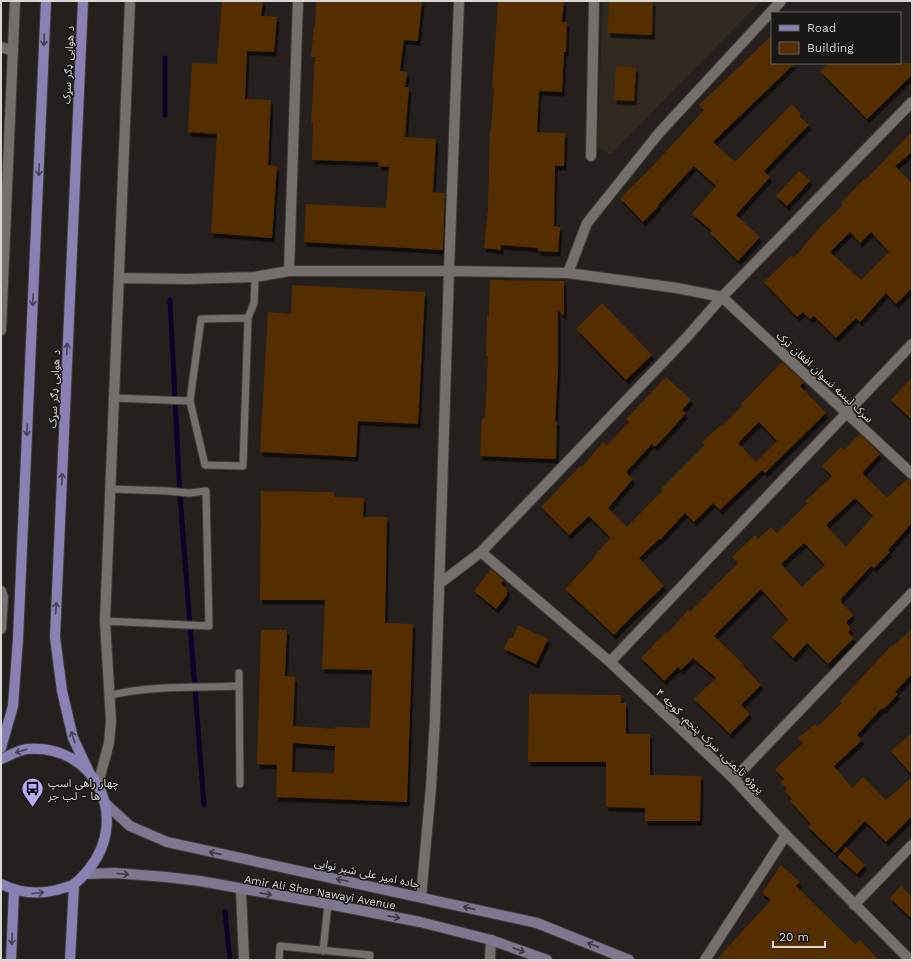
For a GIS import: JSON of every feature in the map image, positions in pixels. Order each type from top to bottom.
[{"type":"main road","points":[[1,748],[13,706],[18,639],[46,1]]},
{"type":"main road","name":"د هوایی ډګر سړک","points":[[83,1],[55,637],[62,691],[73,738],[89,772]]},
{"type":"main road","points":[[1,759],[25,749],[46,749],[65,755],[78,762],[89,772],[98,784],[105,803],[108,822],[104,841],[97,859],[74,885],[52,891],[33,893],[14,890],[1,884]]},
{"type":"main road","name":"جاده امیر علی شیر نوایی","points":[[105,803],[130,826],[166,842],[537,923],[629,960]]},
{"type":"main road","name":"Amir Ali Sher Nawayi Avenue","points":[[84,874],[115,873],[166,877],[328,904],[420,922],[491,940],[547,960]]},
{"type":"main road","points":[[70,960],[74,885]]},
{"type":"main road","points":[[11,960],[14,890]]},
{"type":"street","points":[[1,330],[4,180],[15,1]]},
{"type":"street","points":[[98,784],[109,743],[111,721],[105,621],[130,1]]},
{"type":"street","points":[[289,271],[298,1]]},
{"type":"street","points":[[421,897],[431,787],[459,1]]},
{"type":"street","points":[[591,156],[594,1]]},
{"type":"street","points":[[568,273],[587,223],[659,133],[781,1]]},
{"type":"street","points":[[1,47],[13,51]]},
{"type":"street","points":[[439,584],[480,552],[687,337],[722,297],[912,102]]},
{"type":"street","points":[[119,278],[187,279],[255,277],[289,271],[568,273],[677,288],[722,297]]},
{"type":"street","name":"سرک لیسه نسوان افغان‌ ترک","points":[[722,297],[912,474]]},
{"type":"street","points":[[610,662],[912,344]]},
{"type":"street","name":"پروژه تایمنی، سرک پنجم، کوچه ۴","points":[[480,552],[610,662],[734,779],[854,905],[910,960]]},
{"type":"street","points":[[1,591],[3,598],[1,630]]},
{"type":"street","points":[[734,779],[912,593]]},
{"type":"street","points":[[705,960],[786,835]]},
{"type":"street","points":[[854,905],[912,845]]},
{"type":"street","points":[[241,890],[244,960]]},
{"type":"street","points":[[490,960],[491,940]]},
{"type":"lane","points":[[248,318],[201,319],[190,401],[205,465],[243,466],[248,318],[254,303],[255,277]]},
{"type":"lane","points":[[114,398],[190,401]]},
{"type":"lane","points":[[105,621],[209,626],[206,492],[189,493],[110,489]]},
{"type":"lane","points":[[238,673],[240,784]]},
{"type":"lane","points":[[110,695],[132,690],[179,687],[239,686]]},
{"type":"lane","points":[[323,951],[328,904]]},
{"type":"lane","points":[[279,960],[280,946],[370,955],[370,960]]},
{"type":"shaded area","points":[[603,1],[761,1],[611,154],[597,147]]},
{"type":"building","points":[[222,1],[263,1],[261,16],[277,17],[274,52],[247,51],[245,99],[271,100],[268,165],[277,166],[272,238],[211,233],[217,134],[188,132],[192,63],[217,64]]},
{"type":"building","points":[[316,1],[422,1],[418,41],[404,40],[400,71],[407,72],[405,87],[409,87],[405,137],[436,139],[433,192],[445,193],[443,250],[304,242],[306,204],[386,208],[389,167],[378,166],[379,162],[312,160],[313,123],[311,123],[315,57],[311,57],[315,27]]},
{"type":"building","points":[[498,1],[564,1],[562,22],[567,22],[562,92],[539,91],[537,132],[565,133],[564,166],[555,166],[554,226],[560,227],[558,252],[538,251],[538,248],[501,245],[501,250],[484,248],[488,210],[490,130],[494,89],[492,89]]},
{"type":"building","points":[[609,1],[653,1],[652,35],[608,33]]},
{"type":"building","points":[[771,36],[771,64],[794,64],[713,142],[735,162],[792,104],[801,114],[799,116],[809,125],[764,171],[770,177],[736,215],[760,237],[738,261],[710,233],[712,231],[692,214],[716,186],[694,166],[643,222],[620,198],[649,170],[704,110],[699,105]]},
{"type":"building","points":[[912,63],[912,75],[867,119],[820,71],[828,64]]},
{"type":"building","points":[[616,66],[636,68],[634,101],[614,100]]},
{"type":"building","points":[[912,132],[912,152],[895,166],[912,183],[912,288],[896,304],[886,293],[860,322],[856,318],[836,338],[814,316],[810,319],[803,312],[797,317],[764,282],[791,256],[794,258],[822,225],[843,205],[841,203],[864,179],[865,180]],"holes":[[[850,232],[860,243],[871,232],[889,252],[861,280],[830,252]]]},
{"type":"building","points":[[799,171],[810,181],[787,206],[776,196]]},
{"type":"building","points":[[490,280],[564,281],[564,316],[558,310],[558,372],[555,421],[557,421],[556,459],[480,456],[482,418],[485,418],[488,357],[486,356],[487,316],[489,316]]},
{"type":"building","points":[[292,285],[425,292],[418,424],[358,421],[356,457],[260,452],[268,312],[291,314]]},
{"type":"building","points":[[602,303],[652,355],[626,380],[576,329]]},
{"type":"building","points":[[782,362],[804,382],[800,386],[826,413],[765,473],[762,470],[720,510],[713,503],[694,522],[685,513],[660,540],[659,539],[639,558],[664,586],[614,635],[565,589],[611,538],[589,516],[569,535],[541,507],[580,466],[582,467],[603,442],[607,445],[629,422],[626,419],[666,377],[691,400],[682,410],[686,413],[671,430],[655,447],[652,444],[626,472],[633,479],[608,508],[627,527],[662,491],[661,489],[705,445],[702,442],[721,425],[722,426],[742,406],[741,404]],"holes":[[[759,422],[777,441],[756,462],[738,443]]]},
{"type":"building","points":[[912,377],[912,420],[891,400]]},
{"type":"building","points":[[860,434],[880,454],[862,473],[887,498],[907,479],[912,480],[912,523],[888,550],[890,552],[874,568],[871,566],[840,600],[853,615],[846,622],[851,629],[848,632],[854,638],[828,664],[807,643],[793,658],[772,637],[788,620],[761,589],[714,636],[744,665],[743,666],[761,685],[741,705],[750,714],[730,734],[694,699],[716,678],[693,658],[681,670],[678,667],[664,681],[641,658],[666,632],[668,633],[688,610],[690,612],[738,563],[732,557],[755,535],[758,539],[771,527],[777,533],[808,503],[806,501],[832,476],[822,466],[841,447],[844,450]],"holes":[[[855,498],[873,516],[846,547],[826,525]],[[804,543],[825,565],[802,587],[781,564]]]},
{"type":"building","points":[[261,491],[334,492],[334,497],[364,498],[363,517],[387,517],[385,623],[413,624],[407,802],[276,797],[277,765],[257,764],[261,630],[287,630],[285,676],[295,677],[293,726],[335,729],[335,727],[370,728],[372,670],[322,669],[325,600],[260,600]],"holes":[[[293,743],[335,746],[334,773],[292,772]]]},
{"type":"building","points":[[491,569],[504,580],[501,584],[507,589],[507,595],[496,609],[474,591]]},
{"type":"building","points":[[518,625],[548,639],[536,664],[504,649],[509,638],[513,638]]},
{"type":"building","points":[[912,629],[912,674],[895,692],[898,694],[884,709],[882,708],[857,735],[862,740],[834,766],[852,788],[863,777],[886,800],[912,777],[912,816],[886,842],[865,821],[835,853],[808,827],[811,824],[790,801],[792,799],[785,791],[787,789],[780,783],[784,779],[775,769],[803,743],[798,738],[815,724],[817,727],[842,703],[840,701],[892,645],[893,646]]},
{"type":"building","points":[[529,694],[621,695],[621,703],[626,703],[626,734],[650,734],[650,775],[701,776],[700,821],[645,821],[645,808],[606,807],[606,762],[528,762]]},
{"type":"building","points":[[912,733],[912,775],[891,751]]},
{"type":"building","points":[[846,847],[865,865],[857,874],[838,857]]},
{"type":"building","points":[[781,865],[800,882],[796,886],[855,944],[860,940],[879,960],[716,960],[771,900],[762,893]]},
{"type":"building","points":[[901,886],[912,897],[912,919],[890,898]]},
{"type":"waterway","points":[[165,58],[165,115]]},
{"type":"waterway","points":[[170,300],[180,496],[204,805]]},
{"type":"waterway","points":[[225,912],[230,960]]},
{"type":"place","name":"چهار راهی اسپ ها - لب جر","points":[[33,808]]}]
